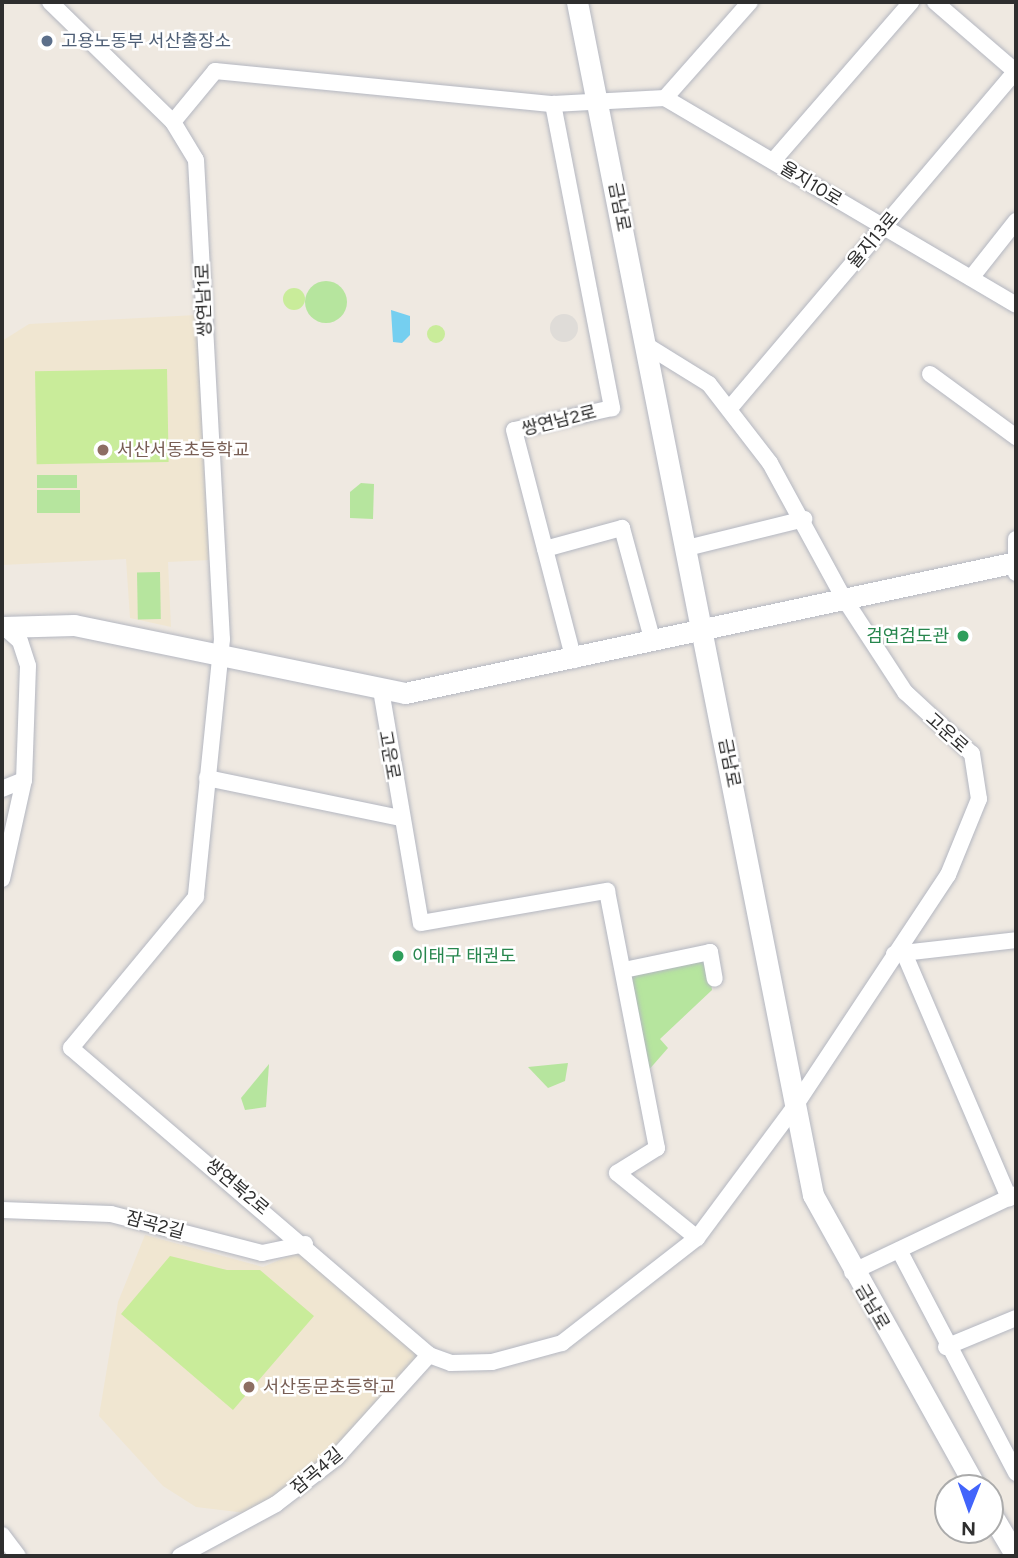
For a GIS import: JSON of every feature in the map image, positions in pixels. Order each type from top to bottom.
[{"type":"street","name":"쌍연남1로","points":[[50,2],[173,122],[200,174],[221,655],[207,778]]},
{"type":"street","name":"금남로","points":[[578,2],[704,631],[795,1106],[817,1206],[968,1474]]},
{"type":"street","points":[[173,122],[215,71],[553,104],[665,98],[750,2]]},
{"type":"street","points":[[773,161],[911,2]]},
{"type":"street","points":[[935,2],[1016,71]]},
{"type":"street","name":"율지13로","points":[[730,408],[1016,71]]},
{"type":"street","name":"율지10로","points":[[665,98],[1016,305]]},
{"type":"street","name":"쌍연남2로","points":[[553,104],[612,408],[514,430],[574,660]]},
{"type":"street","points":[[971,278],[1016,221]]},
{"type":"street","points":[[646,345],[703,379],[730,408]]},
{"type":"street","points":[[930,374],[1016,437]]},
{"type":"street","name":"고운로","points":[[730,408],[770,463],[804,519],[843,597],[909,697],[966,747],[979,776],[977,807],[957,860],[899,953],[795,1106]]},
{"type":"street","points":[[687,548],[804,519]]},
{"type":"street","points":[[545,549],[622,528],[653,642]]},
{"type":"street","points":[[1016,539],[1016,573]]},
{"type":"street","points":[[2,626],[65,624],[381,690],[427,691],[704,631],[843,597],[1016,562]]},
{"type":"street","points":[[2,626],[20,640],[28,666],[24,780],[2,879]]},
{"type":"street","name":"고운로","points":[[381,690],[421,923],[607,891],[624,970]]},
{"type":"street","points":[[207,778],[401,818]]},
{"type":"street","name":"쌍연북2로","points":[[207,778],[195,897],[71,1048],[304,1244],[429,1355],[471,1365],[552,1348],[593,1324],[697,1238],[795,1106]]},
{"type":"street","points":[[2,789],[24,780]]},
{"type":"street","points":[[852,1272],[1012,1196],[899,953],[1016,940]]},
{"type":"street","points":[[697,1238],[617,1173],[657,1148],[624,970],[710,952],[715,979]]},
{"type":"street","name":"잠곡2길","points":[[2,1210],[111,1214],[262,1253],[304,1244]]},
{"type":"street","points":[[900,1250],[946,1347],[1016,1473]]},
{"type":"street","points":[[946,1347],[1016,1318]]},
{"type":"street","name":"잠곡4길","points":[[180,1556],[276,1504],[336,1458],[429,1355]]},
{"type":"street","points":[[2,1535],[18,1556]]},
{"type":"street","points":[[1004,1536],[1016,1556]]},
{"type":"shaded area","points":[[564,314],[574,318],[578,328],[574,338],[564,342],[554,338],[550,328],[554,318]]},
{"type":"shaded area","name":"서산서동초등학교","points":[[196,315],[209,560],[168,562],[171,627],[130,618],[126,559],[2,565],[2,341],[29,324]]},
{"type":"shaded area","name":"서산동문초등학교","points":[[145,1235],[263,1267],[305,1249],[420,1358],[308,1476],[246,1513],[196,1507],[163,1486],[99,1416],[118,1302]]},
{"type":"green space","points":[[326,281],[341,287],[347,302],[341,317],[326,323],[311,317],[305,302],[311,287]]},
{"type":"green space","points":[[294,288],[302,291],[305,299],[302,307],[294,310],[286,307],[283,299],[286,291]]},
{"type":"green space","points":[[436,325],[442,328],[445,334],[442,340],[436,343],[430,340],[427,334],[430,328]]},
{"type":"green space","points":[[167,369],[169,462],[37,464],[35,371]]},
{"type":"green space","points":[[37,475],[77,475],[77,488],[37,488]]},
{"type":"green space","points":[[361,483],[374,484],[373,519],[350,518],[350,492]]},
{"type":"green space","points":[[37,490],[80,490],[80,513],[37,513]]},
{"type":"green space","points":[[137,572],[160,572],[161,619],[138,619]]},
{"type":"green space","points":[[700,959],[708,964],[712,990],[660,1039],[668,1048],[647,1072],[629,979],[635,972]]},
{"type":"green space","points":[[568,1063],[565,1081],[548,1088],[528,1067]]},
{"type":"green space","points":[[269,1064],[266,1107],[245,1110],[241,1098]]},
{"type":"green space","points":[[170,1256],[227,1270],[260,1270],[314,1316],[233,1410],[121,1314]]},
{"type":"water","points":[[391,310],[410,316],[410,335],[402,343],[393,342]]},
{"type":"place","name":"고용노동부 서산출장소","points":[[47,41]]},
{"type":"place","name":"서산서동초등학교","points":[[103,450]]},
{"type":"place","name":"검연검도관","points":[[963,636]]},
{"type":"place","name":"이태구 태권도","points":[[398,956]]},
{"type":"place","name":"서산동문초등학교","points":[[249,1387]]}]
